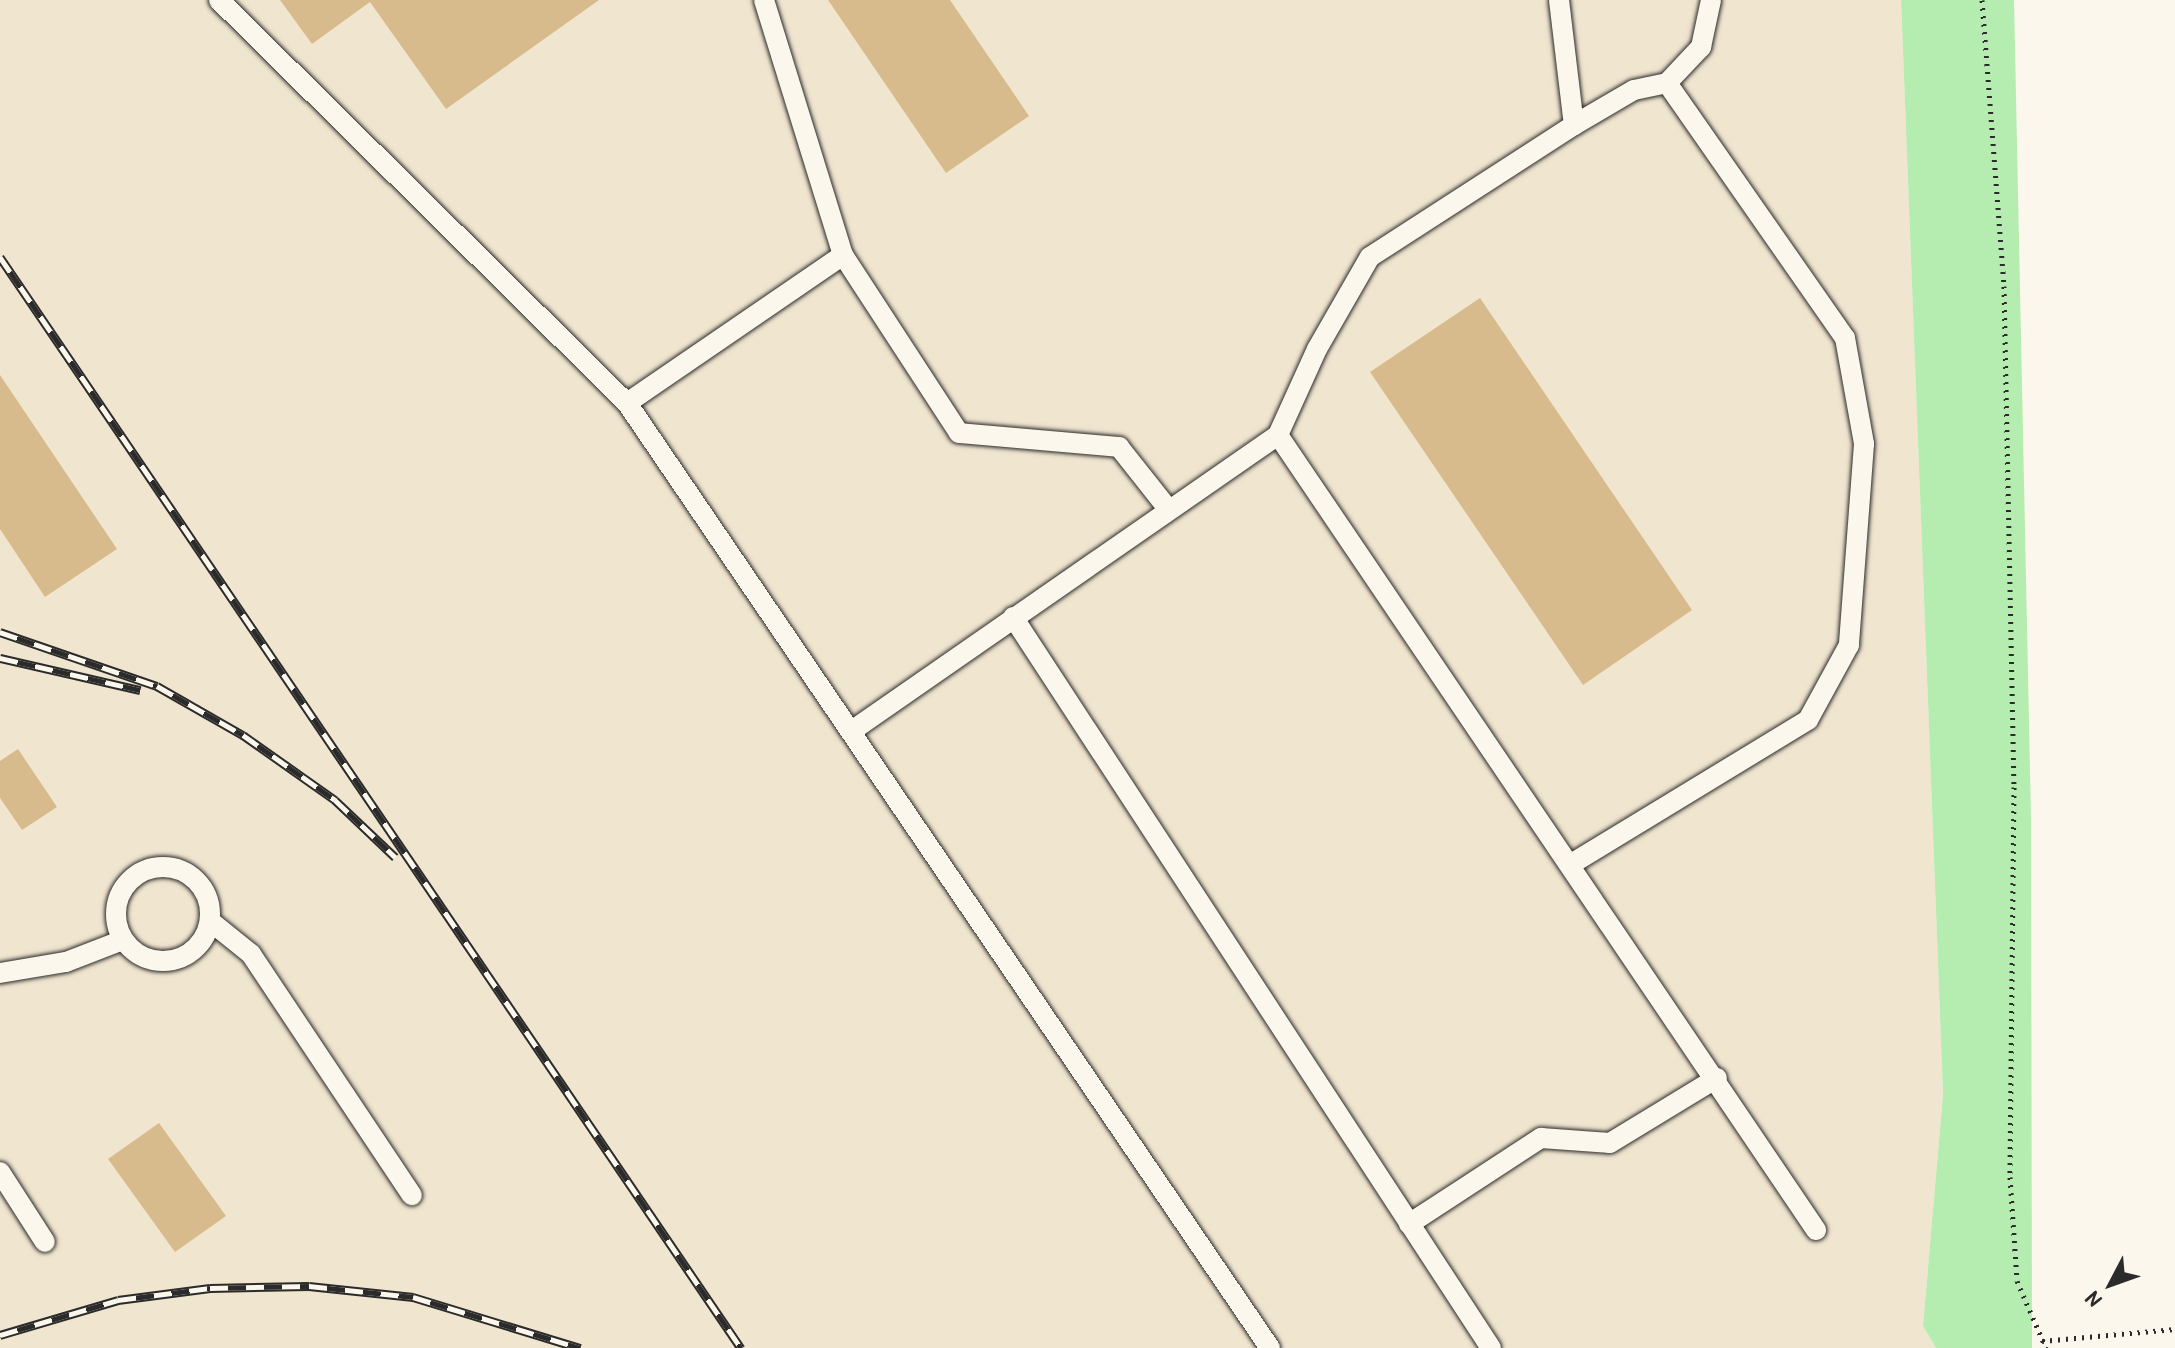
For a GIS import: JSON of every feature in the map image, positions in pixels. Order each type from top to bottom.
[{"type":"lane","points":[[219,0],[627,403],[853,730],[1270,1348]]},
{"type":"lane","points":[[764,0],[843,255],[959,433],[1119,447],[1169,510]]},
{"type":"lane","points":[[1559,0],[1574,125]]},
{"type":"lane","points":[[853,730],[1278,435],[1317,349],[1370,257],[1574,125],[1634,90],[1667,83],[1701,47],[1711,0]]},
{"type":"lane","points":[[1571,864],[1808,720],[1849,645],[1864,444],[1845,338],[1667,83]]},
{"type":"lane","points":[[627,403],[843,255]]},
{"type":"lane","points":[[1278,435],[1717,1078],[1816,1230]]},
{"type":"lane","points":[[1013,617],[1491,1348]]},
{"type":"lane","points":[[150,867],[193,877],[210,905],[210,921],[195,949],[165,962],[134,952],[123,940],[118,896],[150,867]]},
{"type":"lane","points":[[210,921],[251,954],[412,1195]]},
{"type":"lane","points":[[0,973],[66,962],[123,940]]},
{"type":"lane","points":[[1409,1224],[1541,1138],[1610,1143],[1717,1078]]},
{"type":"lane","points":[[0,1172],[45,1242]]},
{"type":"path","points":[[1982,0],[2005,301],[2014,787],[2010,1177],[2017,1281],[2046,1348]]},
{"type":"path","points":[[2041,1341],[2175,1329]]},
{"type":"shaded area","points":[[0,0],[1901,0],[1943,1094],[1923,1326],[1936,1348],[0,1348]]},
{"type":"green space","points":[[1901,0],[2014,0],[2031,819],[2032,1348],[1936,1348],[1923,1326],[1943,1094]]},
{"type":"building","points":[[280,0],[599,0],[446,109],[370,2],[312,44]]},
{"type":"building","points":[[828,0],[950,0],[1029,116],[946,173]]},
{"type":"building","points":[[1480,298],[1692,610],[1583,685],[1370,372]]},
{"type":"building","points":[[0,375],[117,549],[45,597],[0,529]]},
{"type":"building","points":[[18,749],[57,807],[22,830],[0,798],[0,761]]},
{"type":"building","points":[[159,1123],[226,1216],[175,1252],[108,1159]]},
{"type":"railway","points":[[0,257],[741,1348]]},
{"type":"railway","points":[[0,632],[157,686],[243,735],[335,800],[395,857]]},
{"type":"railway","points":[[0,658],[140,690]]},
{"type":"railway","points":[[0,1335],[118,1300],[210,1288],[309,1286],[413,1297],[580,1348]]}]
